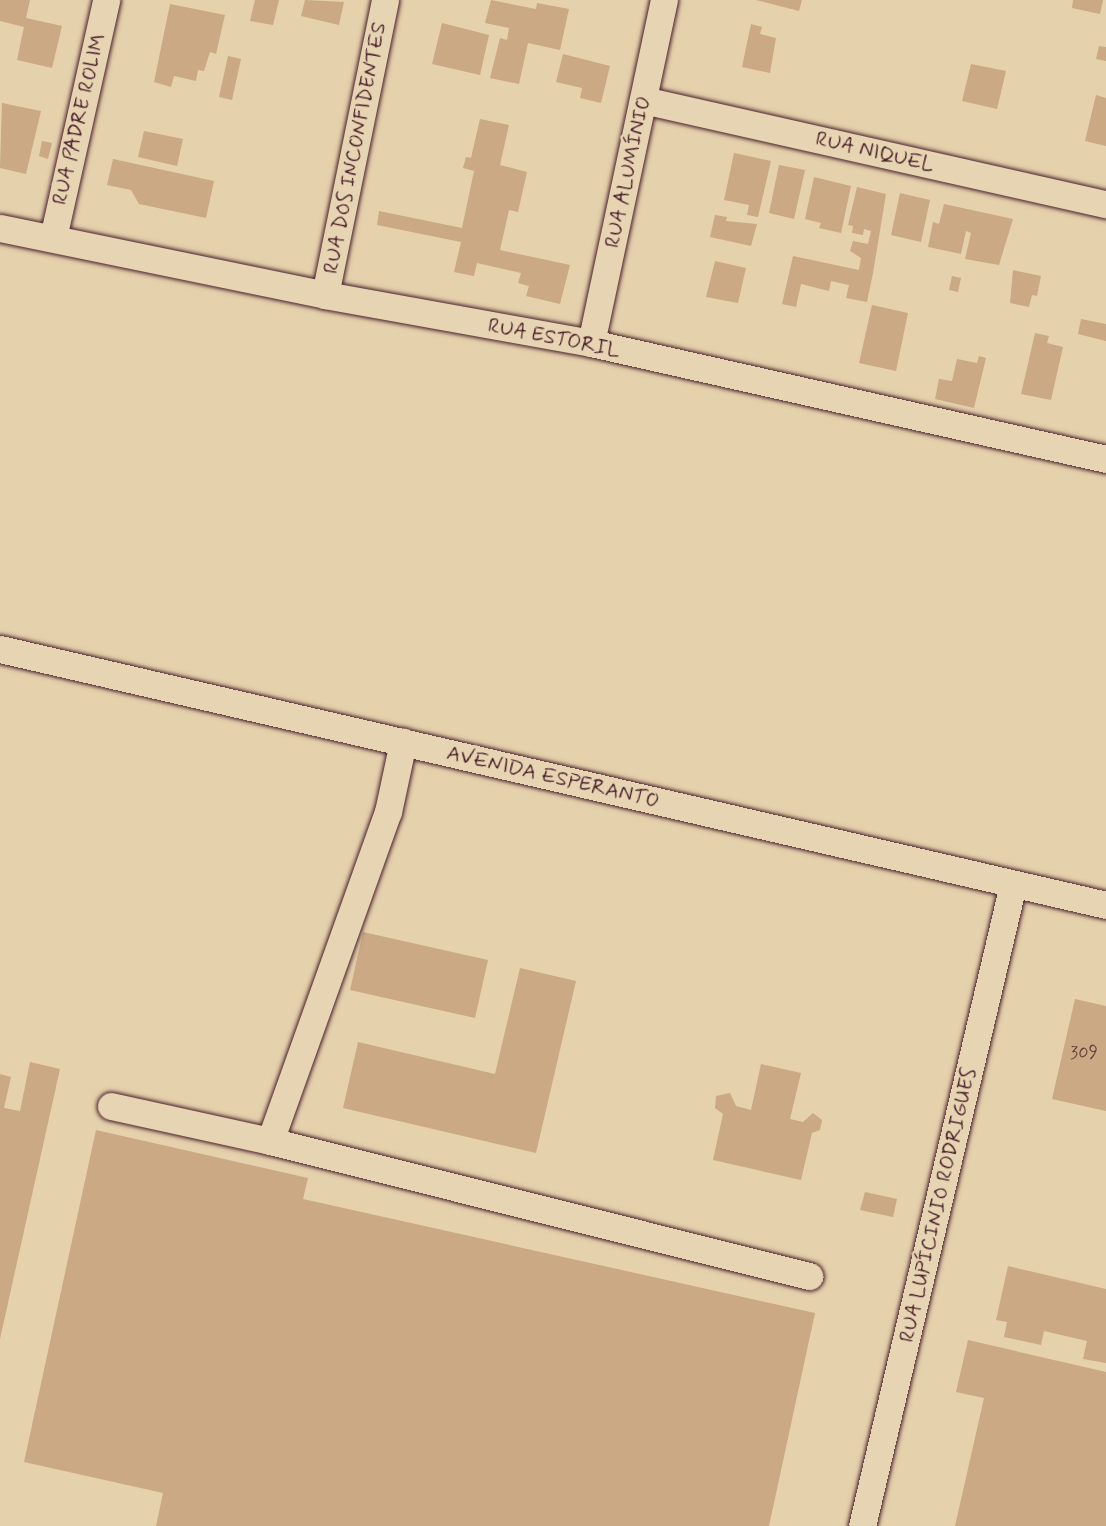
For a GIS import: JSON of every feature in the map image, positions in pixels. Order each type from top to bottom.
[{"type":"street","name":"RUA PADRE ROLIM","points":[[53,238],[106,0]]},
{"type":"street","name":"RUA DOS INCONFIDENTES","points":[[325,295],[385,0]]},
{"type":"street","name":"RUA ALUMÍNIO","points":[[591,343],[664,0]]},
{"type":"street","name":"RUA NIQUEL","points":[[643,100],[1106,204]]},
{"type":"street","name":"RUA ESTORIL","points":[[0,228],[325,295],[591,343],[1106,459]]},
{"type":"street","name":"AVENIDA ESPERANTO","points":[[2,651],[1106,905]]},
{"type":"street","points":[[270,1142],[388,812],[403,742]]},
{"type":"street","name":"RUA LUPÍCINIO RODRIGUES","points":[[862,1526],[1013,884]]},
{"type":"street","points":[[111,1106],[270,1142],[809,1276]]},
{"type":"building","points":[[0,0],[30,0],[26,18],[62,26],[52,68],[17,60],[24,27],[0,21]]},
{"type":"building","points":[[255,0],[279,0],[273,25],[250,21]]},
{"type":"building","points":[[305,0],[344,2],[339,25],[301,16]]},
{"type":"building","points":[[491,0],[536,9],[537,3],[569,9],[560,50],[528,43],[519,84],[490,78],[500,38],[507,40],[509,28],[485,23]]},
{"type":"building","points":[[756,0],[802,0],[799,11]]},
{"type":"building","points":[[1073,0],[1103,0],[1100,14],[1072,8]]},
{"type":"building","points":[[170,4],[225,15],[216,54],[210,52],[204,71],[198,70],[196,81],[174,76],[171,87],[154,82]]},
{"type":"building","points":[[442,23],[489,35],[480,75],[432,64]]},
{"type":"building","points":[[751,24],[762,27],[760,34],[776,38],[770,73],[742,67]]},
{"type":"building","points":[[1099,46],[1106,47],[1106,61],[1096,59]]},
{"type":"building","points":[[563,54],[610,66],[601,103],[580,98],[582,88],[556,82]]},
{"type":"building","points":[[228,56],[241,59],[232,100],[219,97]]},
{"type":"building","points":[[971,64],[1006,71],[997,109],[962,101]]},
{"type":"building","points":[[1096,95],[1106,98],[1106,146],[1085,141]]},
{"type":"building","points":[[2,103],[41,111],[26,174],[0,168]]},
{"type":"building","points":[[480,119],[509,125],[500,165],[527,172],[518,212],[509,210],[500,250],[570,265],[560,304],[526,296],[529,286],[518,283],[521,273],[477,263],[474,276],[454,272],[461,242],[377,225],[379,211],[462,228],[474,171],[463,168],[466,157],[471,158]]},
{"type":"building","points":[[144,131],[183,139],[177,166],[138,157]]},
{"type":"building","points":[[42,141],[52,143],[48,159],[39,156]]},
{"type":"building","points":[[734,153],[771,161],[758,217],[747,215],[749,205],[724,200]]},
{"type":"building","points":[[113,159],[214,181],[206,218],[139,204],[131,190],[107,185]]},
{"type":"building","points":[[779,165],[805,170],[794,219],[769,213]]},
{"type":"building","points":[[814,177],[851,186],[841,233],[819,228],[821,223],[805,219]]},
{"type":"building","points":[[857,187],[886,194],[867,302],[846,298],[849,285],[831,281],[829,291],[801,284],[796,307],[782,304],[793,256],[859,270],[861,258],[850,251],[853,241],[868,244],[871,231],[864,229],[863,235],[852,233],[853,226],[848,225]]},
{"type":"building","points":[[900,193],[930,200],[921,242],[891,235]]},
{"type":"building","points":[[944,204],[1013,219],[999,265],[965,259],[971,233],[966,231],[961,254],[928,247],[933,222],[939,224]]},
{"type":"building","points":[[715,215],[727,217],[726,221],[757,224],[751,246],[710,237]]},
{"type":"building","points":[[715,261],[746,268],[738,303],[706,297]]},
{"type":"building","points":[[1013,270],[1041,276],[1037,296],[1032,295],[1029,307],[1010,303]]},
{"type":"building","points":[[952,276],[961,278],[958,292],[949,290]]},
{"type":"building","points":[[872,305],[908,313],[896,371],[859,363]]},
{"type":"building","points":[[1081,319],[1106,324],[1106,341],[1078,334]]},
{"type":"building","points":[[1035,333],[1049,336],[1047,343],[1063,347],[1051,400],[1021,394]]},
{"type":"building","points":[[979,356],[986,358],[974,408],[935,399],[939,379],[952,381],[957,359],[977,363]]},
{"type":"building","points":[[363,932],[488,960],[475,1018],[350,990]]},
{"type":"building","points":[[520,968],[576,981],[536,1153],[343,1108],[358,1042],[495,1074]]},
{"type":"building","points":[[1075,999],[1106,1006],[1106,1111],[1052,1099]]},
{"type":"building","points":[[30,1062],[60,1069],[0,1339],[0,1074],[11,1077],[4,1108],[20,1111]]},
{"type":"building","points":[[761,1064],[801,1073],[790,1119],[803,1122],[813,1113],[822,1120],[820,1130],[812,1133],[801,1180],[713,1160],[723,1114],[715,1108],[716,1096],[730,1093],[736,1106],[751,1110]]},
{"type":"building","points":[[96,1130],[308,1178],[303,1199],[815,1313],[769,1526],[156,1526],[163,1493],[24,1462]]},
{"type":"building","points":[[865,1192],[897,1199],[893,1217],[860,1210]]},
{"type":"building","points":[[1008,1266],[1106,1289],[1106,1363],[1083,1359],[1087,1341],[1044,1331],[1041,1345],[1004,1337],[1007,1322],[996,1320]]},
{"type":"building","points":[[968,1340],[1106,1372],[1106,1526],[955,1526],[984,1398],[956,1392]]}]
